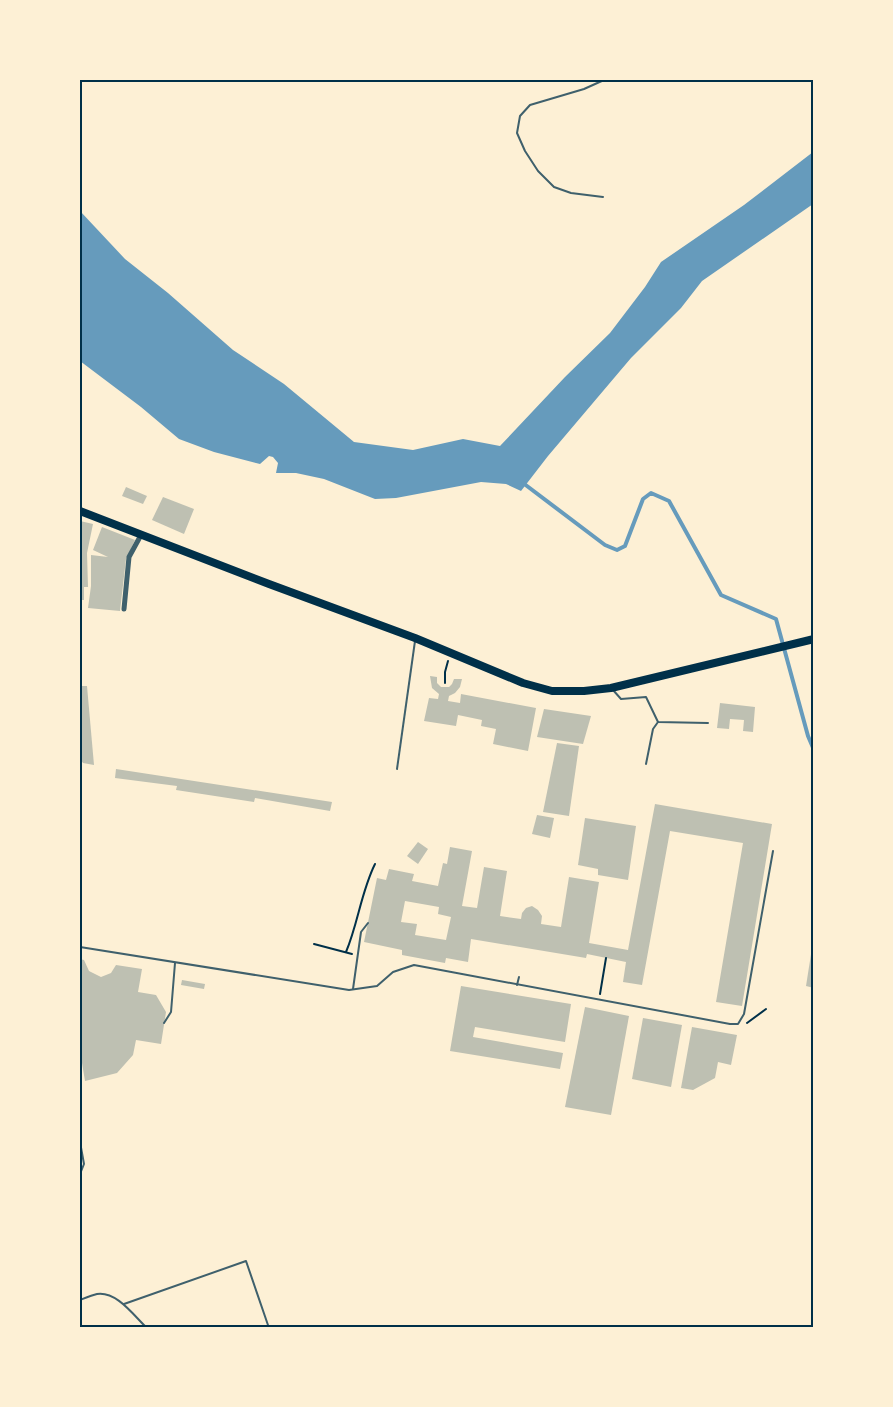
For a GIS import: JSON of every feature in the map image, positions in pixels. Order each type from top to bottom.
[{"type":"main road","points":[[80,511],[415,638],[524,683],[552,691],[611,688],[813,639]]},
{"type":"street","points":[[124,609],[129,557],[141,535]]},
{"type":"lane","points":[[603,197],[570,193],[554,187],[538,171],[517,133],[520,116],[530,105],[584,89],[604,80]]},
{"type":"lane","points":[[397,769],[415,638]]},
{"type":"lane","points":[[611,688],[621,699],[646,697],[658,722]]},
{"type":"lane","points":[[658,722],[708,723]]},
{"type":"lane","points":[[646,764],[653,729],[658,722]]},
{"type":"lane","points":[[80,948],[349,990],[376,986],[393,972],[414,965],[738,1024],[744,1014],[773,851]]},
{"type":"lane","points":[[353,990],[361,932],[368,923]]},
{"type":"lane","points":[[164,1023],[171,1012],[175,963]]},
{"type":"lane","points":[[517,985],[519,977]]},
{"type":"lane","points":[[80,1142],[84,1164],[80,1174]]},
{"type":"lane","points":[[124,1304],[246,1261],[269,1328]]},
{"type":"lane","points":[[80,1300],[99,1293],[116,1298],[147,1328]]},
{"type":"lane","points":[[139,1328],[142,1323]]},
{"type":"path","points":[[445,683],[445,672],[451,653]]},
{"type":"path","points":[[346,952],[368,878],[375,864]]},
{"type":"path","points":[[314,945],[353,954]]},
{"type":"path","points":[[599,1000],[606,958]]},
{"type":"path","points":[[738,1024],[746,1024],[766,1009]]},
{"type":"water","points":[[813,152],[813,204],[702,281],[681,308],[631,358],[521,491],[506,484],[481,482],[396,498],[375,499],[324,479],[296,473],[276,473],[278,463],[273,457],[269,456],[260,464],[214,452],[179,439],[80,361],[80,211],[125,259],[233,350],[284,384],[354,442],[413,450],[463,439],[500,446],[610,333],[661,262],[744,205]]},
{"type":"building","points":[[126,487],[147,496],[143,504],[122,496]]},
{"type":"building","points":[[163,497],[194,509],[184,534],[152,520]]},
{"type":"building","points":[[80,521],[93,524],[87,553],[88,587],[84,587],[84,600],[80,600]]},
{"type":"building","points":[[102,527],[135,540],[126,559],[120,611],[88,608],[91,555],[108,557],[93,550]]},
{"type":"building","points":[[430,676],[437,677],[437,683],[441,687],[449,687],[454,679],[462,679],[460,687],[449,696],[448,701],[460,703],[461,694],[536,708],[528,751],[493,744],[496,729],[481,726],[482,720],[458,715],[456,726],[424,721],[429,698],[438,699],[439,694],[432,688]]},
{"type":"building","points":[[80,686],[87,686],[94,765],[83,763],[80,759]]},
{"type":"building","points":[[720,703],[755,707],[753,732],[743,731],[744,720],[730,719],[729,729],[717,728]]},
{"type":"building","points":[[544,709],[591,716],[583,744],[537,737]]},
{"type":"building","points":[[557,743],[579,746],[569,816],[543,812]]},
{"type":"building","points":[[116,769],[332,802],[330,811],[255,798],[254,802],[176,790],[177,786],[115,778]]},
{"type":"building","points":[[655,804],[772,824],[742,1006],[716,1002],[743,843],[670,831],[642,985],[623,982],[626,962],[587,954],[586,958],[471,939],[468,962],[446,958],[445,963],[402,955],[402,950],[364,942],[377,878],[386,880],[389,869],[414,874],[412,881],[438,886],[443,863],[447,864],[450,847],[472,851],[462,906],[477,908],[484,867],[507,871],[500,916],[521,919],[526,908],[532,906],[542,916],[541,924],[561,927],[569,877],[599,882],[589,943],[628,950]],"holes":[[[405,901],[439,907],[438,914],[451,917],[446,940],[415,935],[417,924],[401,922]]]},
{"type":"building","points":[[537,815],[554,818],[550,838],[532,834]]},
{"type":"building","points":[[585,818],[636,826],[628,880],[598,875],[598,869],[578,865]]},
{"type":"building","points":[[418,842],[428,849],[418,864],[407,856]]},
{"type":"building","points":[[812,948],[814,948],[814,988],[806,986]]},
{"type":"building","points":[[80,959],[84,960],[89,971],[101,977],[111,973],[116,965],[142,969],[138,992],[156,995],[166,1012],[161,1044],[136,1040],[133,1055],[117,1073],[85,1081],[80,1061]]},
{"type":"building","points":[[182,980],[205,984],[204,989],[181,985]]},
{"type":"building","points":[[461,986],[571,1004],[565,1042],[475,1027],[473,1037],[563,1053],[560,1069],[450,1051]]},
{"type":"building","points":[[585,1007],[629,1016],[611,1115],[565,1107]]},
{"type":"building","points":[[643,1018],[682,1025],[671,1087],[632,1079]]},
{"type":"building","points":[[692,1027],[737,1035],[731,1065],[718,1062],[715,1078],[693,1090],[681,1088]]},
{"type":"waterway","points":[[523,483],[605,545],[617,550],[625,546],[643,499],[651,493],[669,501],[721,595],[776,619],[808,736],[814,750]]}]
